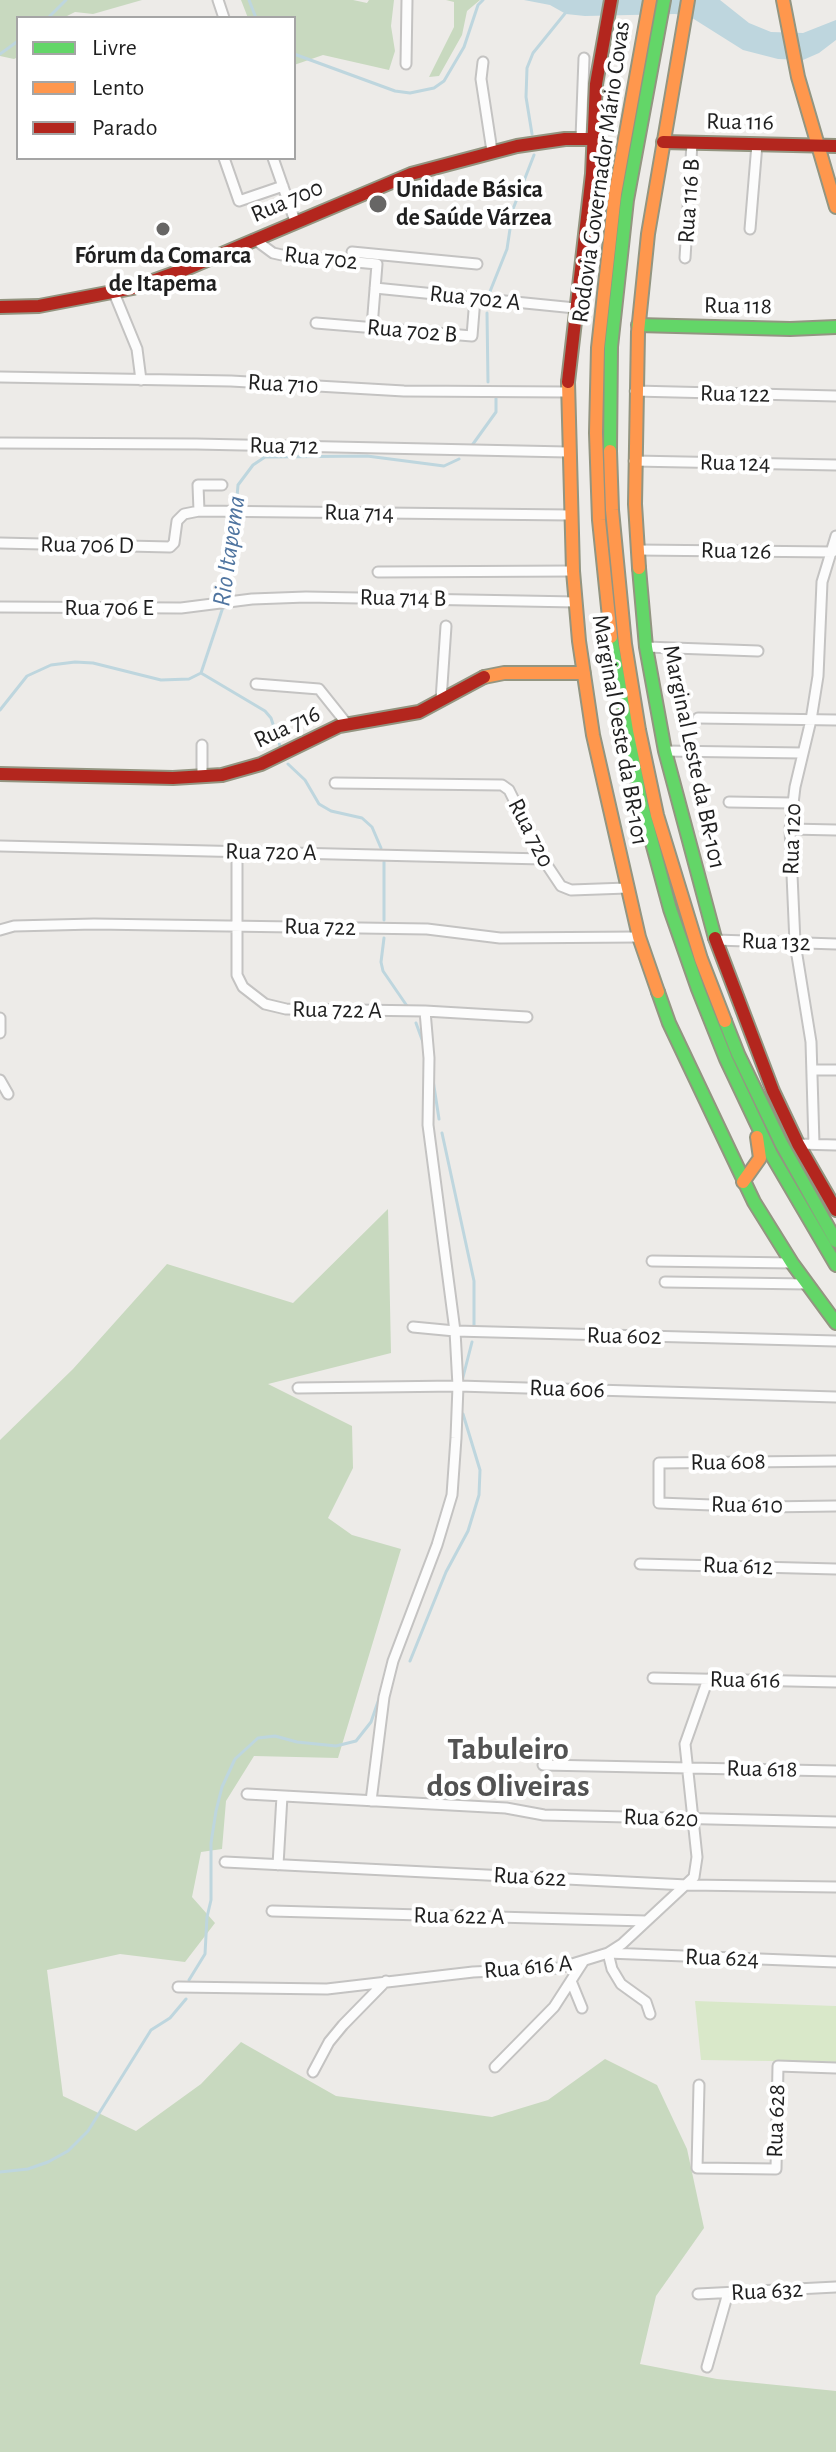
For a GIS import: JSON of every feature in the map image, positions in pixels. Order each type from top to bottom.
[{"type":"main road","name":"Marginal Oeste da BR-101","points":[[611,0],[587,139],[592,174],[567,392],[573,571],[596,750],[639,937],[674,1035],[743,1182],[792,1263],[836,1323]]},
{"type":"main road","name":"Rodovia Governador Mário Covas","points":[[650,0],[615,194],[598,348],[596,456],[606,595],[628,738],[656,857],[698,989],[754,1120],[797,1202],[836,1265]]},
{"type":"main road","name":"Rodovia Governador Mário Covas","points":[[664,0],[619,260],[609,389],[612,510],[628,669],[657,815],[706,974],[733,1043],[763,1105],[836,1241]]},
{"type":"main road","name":"Marginal Leste da BR-101","points":[[688,0],[645,258],[638,325],[634,461],[637,550],[646,647],[665,751],[716,940],[759,1056],[798,1144],[836,1210]]},
{"type":"main road","points":[[783,0],[796,68],[836,207]]},
{"type":"main road","name":"Rua 700","points":[[0,307],[39,306],[114,293],[177,272],[403,176],[492,151],[555,139],[587,139]]},
{"type":"main road","name":"Rua 116","points":[[663,142],[836,146]]},
{"type":"main road","name":"Rua 118","points":[[638,325],[790,329],[836,327]]},
{"type":"main road","name":"Rua 716","points":[[0,774],[222,775],[253,767],[347,724],[412,714],[478,679],[497,673],[584,673]]},
{"type":"main road","points":[[743,1182],[760,1158],[754,1120]]},
{"type":"street","points":[[406,64],[407,0]]},
{"type":"street","points":[[584,58],[587,139]]},
{"type":"street","points":[[483,62],[481,79],[492,151]]},
{"type":"street","name":"Rua 116 B","points":[[685,258],[692,143]]},
{"type":"street","points":[[750,229],[757,144]]},
{"type":"street","points":[[225,160],[239,201],[283,186]]},
{"type":"street","points":[[274,160],[295,221]]},
{"type":"street","name":"Rua 702","points":[[254,239],[268,250],[282,255],[379,259],[372,327]]},
{"type":"street","points":[[352,252],[379,259],[477,264]]},
{"type":"street","name":"Rua 702 A","points":[[375,288],[575,308]]},
{"type":"street","points":[[114,293],[137,349],[141,380]]},
{"type":"street","name":"Rua 702 B","points":[[316,323],[472,336],[475,298]]},
{"type":"street","name":"Rua 710","points":[[0,377],[246,381],[404,391],[567,392]]},
{"type":"street","name":"Rua 122","points":[[635,391],[836,396]]},
{"type":"street","name":"Rua 712","points":[[0,443],[567,452]]},
{"type":"street","name":"Rua 124","points":[[634,461],[836,465]]},
{"type":"street","points":[[199,511],[198,485],[222,485]]},
{"type":"street","name":"Rua 714","points":[[199,511],[570,515]]},
{"type":"street","name":"Rua 706 D","points":[[0,543],[173,546],[177,521],[184,514],[199,511]]},
{"type":"street","name":"Rua 120","points":[[814,1144],[811,1042],[795,943],[790,829],[792,803],[811,720],[819,665],[820,593],[836,536]]},
{"type":"street","name":"Rua 126","points":[[637,550],[833,552]]},
{"type":"street","points":[[378,572],[573,571]]},
{"type":"street","name":"Rua 714 B","points":[[217,604],[306,597],[576,602]]},
{"type":"street","name":"Rua 706 E","points":[[0,607],[163,609],[217,604]]},
{"type":"street","points":[[441,700],[446,626]]},
{"type":"street","points":[[646,647],[758,651]]},
{"type":"street","points":[[256,684],[319,689],[347,724]]},
{"type":"street","points":[[698,718],[836,720]]},
{"type":"street","points":[[202,745],[202,777]]},
{"type":"street","points":[[665,751],[802,753]]},
{"type":"street","name":"Rua 720","points":[[335,783],[502,785],[509,790],[558,884],[566,889],[627,888]]},
{"type":"street","points":[[729,802],[792,803]]},
{"type":"street","points":[[790,829],[836,830]]},
{"type":"street","name":"Rua 720 A","points":[[0,846],[543,859]]},
{"type":"street","name":"Rua 722 A","points":[[237,851],[238,979],[243,987],[272,1007],[527,1017]]},
{"type":"street","name":"Rua 722","points":[[0,930],[14,926],[80,924],[445,930],[500,938],[639,937]]},
{"type":"street","name":"Rua 132","points":[[716,940],[836,944]]},
{"type":"street","points":[[371,1801],[384,1697],[393,1661],[437,1545],[452,1495],[458,1386],[455,1331],[428,1125],[429,1058],[425,1011]]},
{"type":"street","points":[[0,1018],[0,1033]]},
{"type":"street","points":[[813,1070],[836,1070]]},
{"type":"street","points":[[0,1080],[8,1094]]},
{"type":"street","points":[[798,1144],[836,1145]]},
{"type":"street","points":[[652,1261],[792,1263]]},
{"type":"street","points":[[665,1282],[808,1284]]},
{"type":"street","name":"Rua 602","points":[[413,1327],[455,1331],[836,1341]]},
{"type":"street","name":"Rua 606","points":[[298,1388],[458,1386],[836,1397]]},
{"type":"street","name":"Rua 608","points":[[659,1503],[659,1463],[836,1461]]},
{"type":"street","name":"Rua 610","points":[[659,1503],[836,1506]]},
{"type":"street","name":"Rua 612","points":[[640,1564],[836,1569]]},
{"type":"street","name":"Rua 616","points":[[653,1678],[836,1682]]},
{"type":"street","points":[[687,1885],[694,1877],[697,1857],[686,1738],[708,1679]]},
{"type":"street","name":"Rua 618","points":[[543,1765],[836,1771]]},
{"type":"street","name":"Rua 620","points":[[247,1794],[506,1808],[544,1815],[836,1822]]},
{"type":"street","points":[[278,1865],[282,1796]]},
{"type":"street","name":"Rua 622","points":[[225,1862],[687,1885],[836,1887]]},
{"type":"street","name":"Rua 616 A","points":[[178,1987],[327,1989],[473,1972],[559,1968],[608,1953],[687,1885]]},
{"type":"street","name":"Rua 622 A","points":[[272,1911],[646,1921]]},
{"type":"street","points":[[608,1953],[612,1969],[621,1984],[641,1997],[650,2014]]},
{"type":"street","name":"Rua 624","points":[[608,1953],[836,1962]]},
{"type":"street","points":[[495,2067],[540,2023],[583,1962]]},
{"type":"street","points":[[313,2072],[329,2042],[386,1981]]},
{"type":"street","points":[[571,1981],[582,2008]]},
{"type":"street","name":"Rua 628","points":[[699,2085],[697,2168],[776,2169],[778,2066],[836,2068]]},
{"type":"street","name":"Rua 632","points":[[698,2294],[836,2287]]},
{"type":"street","points":[[707,2367],[728,2293]]},
{"type":"green space","points":[[0,0],[142,0],[93,14],[75,12],[67,16],[16,16],[16,58],[0,56]]},
{"type":"green space","points":[[241,0],[353,0],[367,3],[369,0],[394,0],[391,26],[395,51],[389,70],[323,55],[296,64],[296,16],[247,16]]},
{"type":"green space","points":[[446,0],[480,0],[467,11],[462,35],[439,76],[429,77],[454,27],[454,2]]},
{"type":"green space","points":[[388,1209],[391,1353],[268,1384],[352,1426],[353,1468],[328,1518],[352,1535],[401,1549],[338,1758],[254,1756],[226,1801],[222,1849],[201,1852],[192,1897],[215,1923],[185,1962],[120,1954],[47,1970],[63,2096],[136,2131],[201,2084],[241,2042],[336,2096],[492,2117],[548,2100],[605,2059],[657,2085],[687,2149],[704,2228],[656,2296],[640,2364],[717,2379],[836,2391],[836,2452],[0,2452],[0,1440],[73,1369],[167,1264],[293,1303]]},
{"type":"green space","points":[[695,2001],[836,2006],[836,2062],[701,2060]]},
{"type":"water","points":[[524,0],[720,0],[749,23],[771,32],[803,33],[836,20],[836,40],[803,60],[778,59],[743,50],[689,16],[585,16],[566,14],[550,5]]},
{"type":"waterway","points":[[50,16],[66,0]]},
{"type":"waterway","points":[[249,0],[255,16]]},
{"type":"waterway","points":[[296,55],[395,91],[410,93],[434,88],[444,81],[464,47],[478,5],[483,0]]},
{"type":"waterway","name":"Rio Itapema","points":[[532,134],[526,97],[527,68],[533,53],[567,11]]},
{"type":"waterway","points":[[0,54],[16,42]]},
{"type":"waterway","name":"Rio Itapema","points":[[489,294],[507,249],[513,209],[534,155]]},
{"type":"waterway","name":"Rio Itapema","points":[[487,313],[488,382]]},
{"type":"waterway","name":"Rio Itapema","points":[[473,444],[496,412],[496,397]]},
{"type":"waterway","name":"Rio Itapema","points":[[0,710],[27,676],[51,665],[93,663],[161,680],[189,679],[201,673],[224,604],[232,557],[238,485],[253,465],[265,457],[367,456],[444,466],[459,459]]},
{"type":"waterway","points":[[201,673],[265,711],[271,718],[281,749]]},
{"type":"waterway","points":[[288,764],[305,780],[319,804],[331,811],[362,818],[372,827],[381,848]]},
{"type":"waterway","points":[[384,862],[384,920]]},
{"type":"waterway","points":[[384,938],[383,971],[407,1006]]},
{"type":"waterway","points":[[416,1023],[424,1045]]},
{"type":"waterway","points":[[433,1080],[439,1119]]},
{"type":"waterway","points":[[442,1133],[474,1281],[474,1325]]},
{"type":"waterway","points":[[462,1381],[472,1342]]},
{"type":"waterway","points":[[410,1661],[446,1572],[468,1531],[479,1495],[480,1470],[463,1414]]},
{"type":"waterway","points":[[189,1980],[205,1954],[211,1900],[211,1843],[222,1787],[235,1759],[258,1738],[275,1736],[336,1746],[356,1741],[371,1722],[381,1693]]},
{"type":"waterway","points":[[0,2172],[28,2169],[68,2151],[88,2131],[151,2030],[170,2018],[186,1999]]},
{"type":"traffic: fast","points":[[610,451],[611,347],[627,200],[664,0]]},
{"type":"traffic: fast","points":[[638,325],[790,329],[836,327]]},
{"type":"traffic: fast","points":[[639,568],[646,647],[665,751],[715,938]]},
{"type":"traffic: fast","points":[[611,637],[641,802],[670,909],[698,989],[726,1059],[771,1154],[836,1265]]},
{"type":"traffic: fast","points":[[658,992],[669,1023],[754,1202],[792,1263],[836,1323]]},
{"type":"traffic: fast","points":[[725,1021],[781,1143],[836,1241]]},
{"type":"traffic: slow","points":[[611,637],[599,520],[596,433],[598,348],[615,194],[650,0]]},
{"type":"traffic: slow","points":[[639,568],[635,504],[638,332],[648,234],[688,0]]},
{"type":"traffic: slow","points":[[783,0],[798,77],[836,207]]},
{"type":"traffic: slow","points":[[568,382],[573,571],[579,641],[593,735],[639,937],[658,992]]},
{"type":"traffic: slow","points":[[610,451],[612,510],[625,644],[639,730],[657,815],[701,959],[725,1021]]},
{"type":"traffic: slow","points":[[484,677],[504,673],[584,673]]},
{"type":"traffic: slow","points":[[743,1182],[760,1158],[757,1137]]},
{"type":"traffic: jam","points":[[568,382],[592,174],[596,84],[611,0]]},
{"type":"traffic: jam","points":[[0,307],[39,306],[133,288],[186,269],[411,174],[517,146],[565,139],[593,139]]},
{"type":"traffic: jam","points":[[663,142],[836,146]]},
{"type":"traffic: jam","points":[[0,774],[173,778],[222,775],[261,764],[339,726],[419,712],[484,677]]},
{"type":"traffic: jam","points":[[715,938],[773,1091],[798,1144],[836,1210]]},
{"type":"place","name":"Unidade Básica de Saúde Várzea","points":[[378,204]]},
{"type":"place","name":"Fórum da Comarca de Itapema","points":[[163,229]]},
{"type":"district","name":"Tabuleiro dos Oliveiras","points":[[508,1768]]}]
